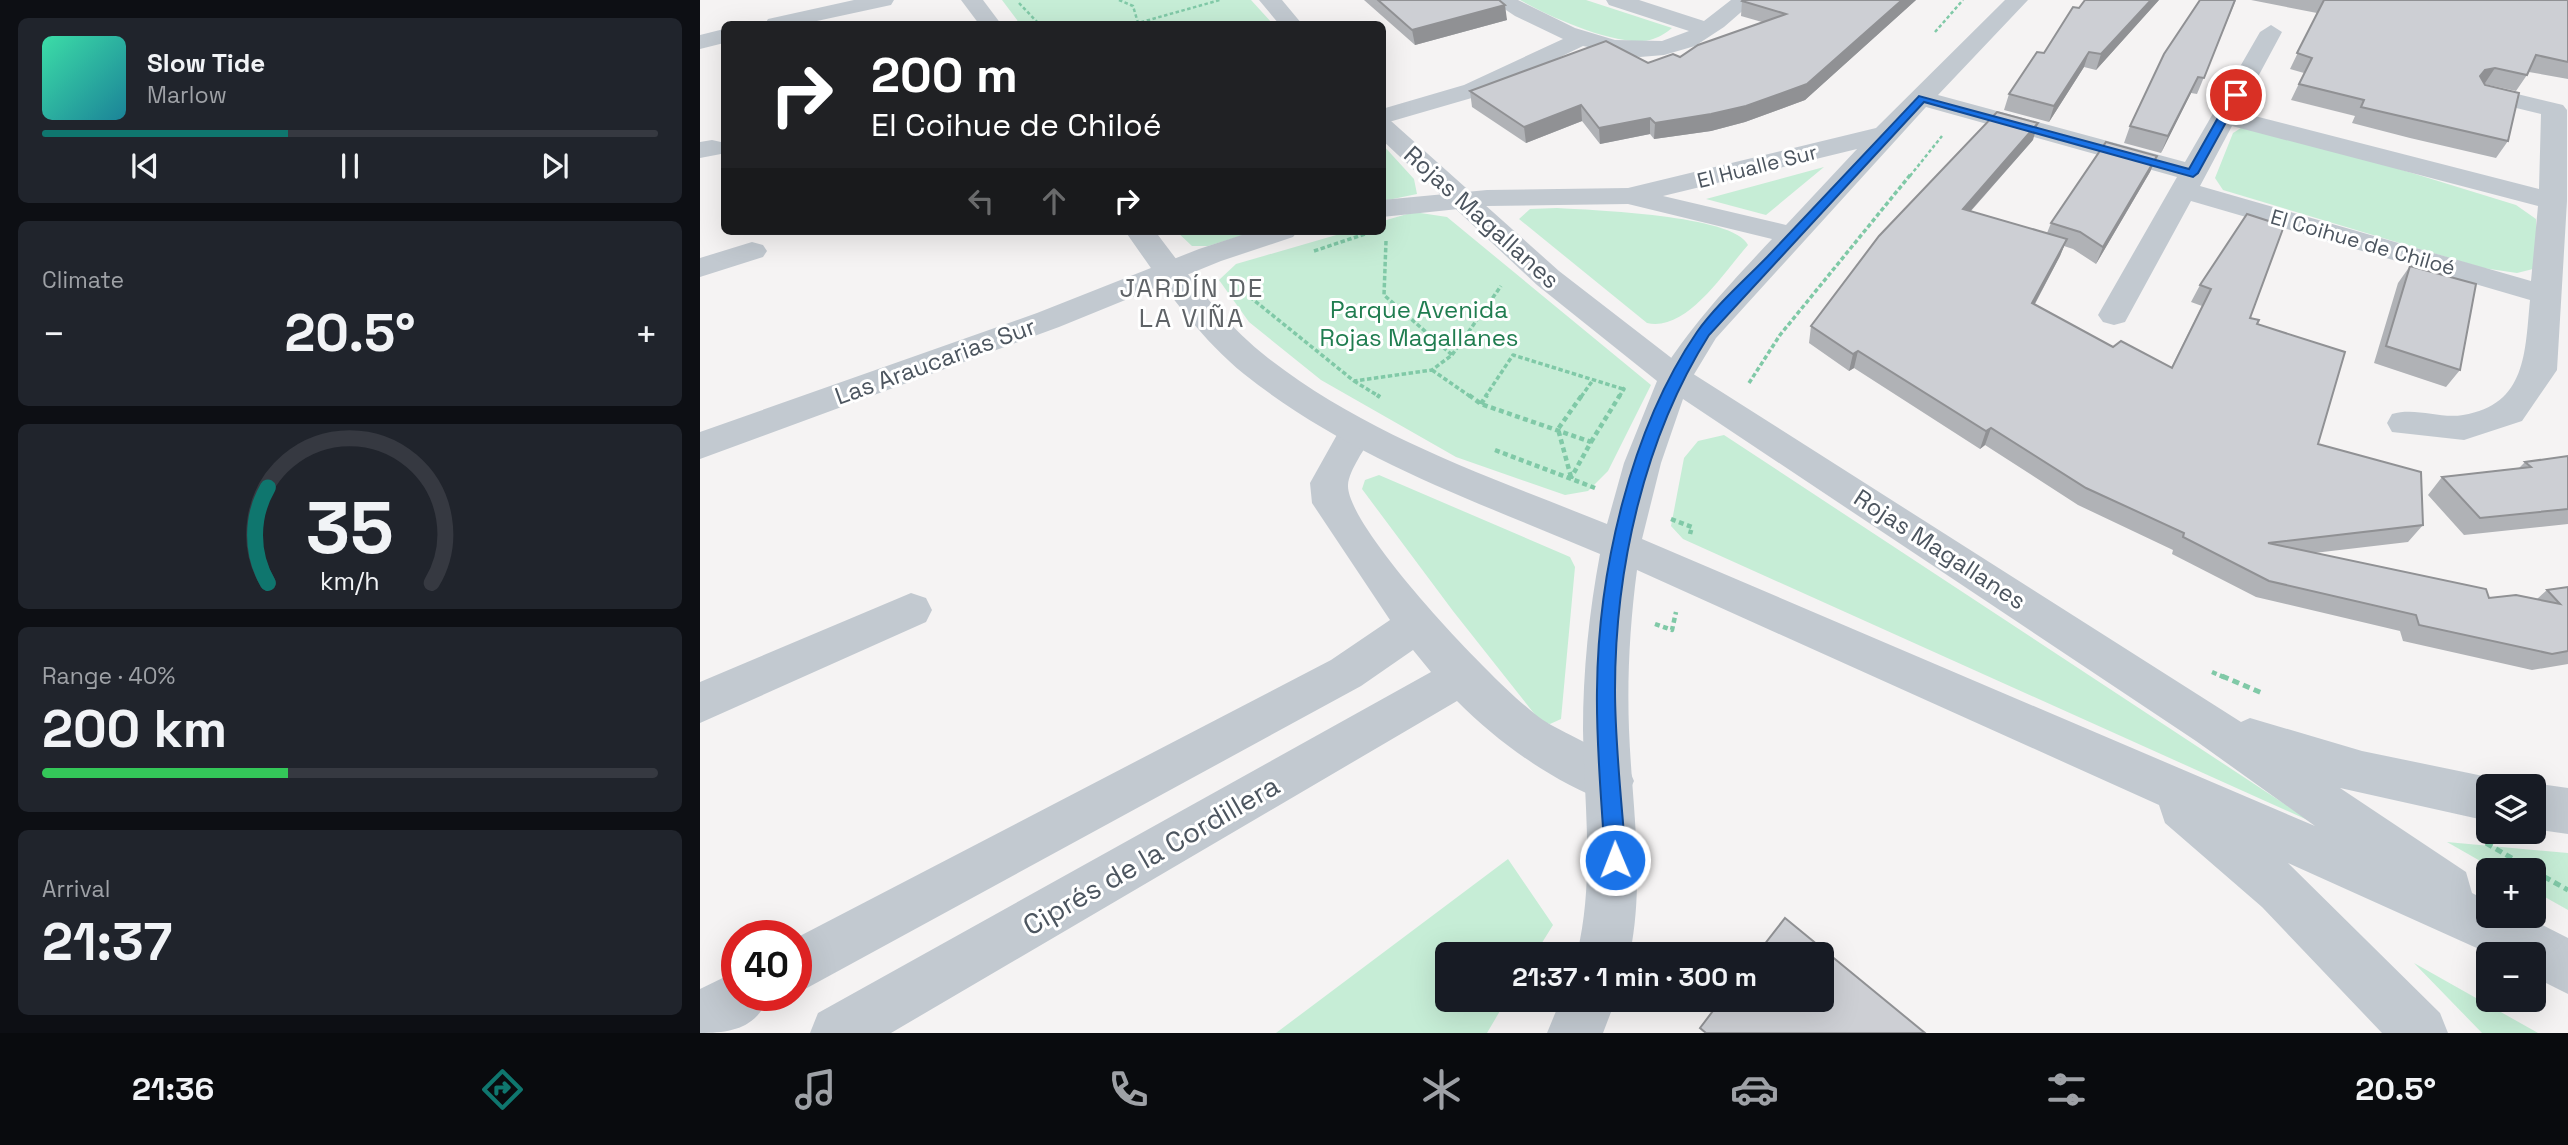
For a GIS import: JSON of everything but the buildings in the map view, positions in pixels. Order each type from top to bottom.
[{"type":"street","points":[[789,21],[883,0]]},
{"type":"street","points":[[972,0],[988,21]]},
{"type":"street","points":[[1270,0],[1288,21]]},
{"type":"street","points":[[1502,0],[1546,25],[1621,48],[1655,49],[1685,41],[1707,29],[1744,0]]},
{"type":"street","points":[[1617,0],[1707,29]]},
{"type":"street","name":"El Hualle Sur","points":[[1605,942],[1615,885],[1616,835],[1606,735],[1607,660],[1621,545],[1637,475],[1675,381],[1704,332],[1885,134],[2017,0]]},
{"type":"street","points":[[1522,38],[1546,25]]},
{"type":"street","points":[[2115,315],[2271,32]]},
{"type":"street","points":[[700,42],[721,37]]},
{"type":"street","points":[[1386,116],[1473,90],[1584,37]]},
{"type":"street","points":[[1386,95],[1454,74],[1486,59]]},
{"type":"street","name":"El Coihue de Chiloé","points":[[1931,89],[1964,109],[2194,171]]},
{"type":"street","name":"El Coihue de Chiloé","points":[[1931,89],[2194,171],[2543,294]]},
{"type":"street","points":[[2405,423],[2464,428],[2510,412],[2540,370],[2543,294],[2553,201],[2554,110],[2484,93]]},
{"type":"street","points":[[2224,116],[2553,201]]},
{"type":"street","name":"Rojas Magallanes","points":[[1386,130],[1460,201],[1548,278],[1675,381],[2212,727],[2521,941]]},
{"type":"street","name":"El Hualle Sur","points":[[1386,209],[1460,201],[1629,196],[1885,134]]},
{"type":"street","name":"El Hualle Sur","points":[[1629,196],[1793,235]]},
{"type":"street","name":"Rojas Magallanes","points":[[1143,235],[1204,315],[1256,366],[1356,432],[1413,460],[1621,545],[2521,941],[2568,967]]},
{"type":"street","points":[[1169,271],[1272,235]]},
{"type":"street","points":[[700,268],[752,251]]},
{"type":"street","name":"Las Araucarias Sur","points":[[700,446],[1048,320],[1169,271]]},
{"type":"street","points":[[1356,432],[1329,483],[1331,503],[1418,624],[1462,676],[1516,726],[1562,756],[1610,781]]},
{"type":"street","points":[[700,703],[911,610]]},
{"type":"street","points":[[812,958],[1346,673],[1418,624]]},
{"type":"street","name":"Ciprés de la Cordillera","points":[[838,1033],[1462,676]]},
{"type":"street","points":[[2212,727],[2362,773],[2476,797]]},
{"type":"street","points":[[2136,772],[2207,826],[2280,889],[2420,1033]]},
{"type":"street","points":[[2546,808],[2568,811]]},
{"type":"street","points":[[700,1018],[721,1007]]},
{"type":"street","points":[[1575,1033],[1584,1012]]},
{"type":"path","points":[[1016,0],[1036,21]]},
{"type":"path","points":[[1119,0],[1133,6],[1137,21]]},
{"type":"path","points":[[1148,21],[1220,0]]},
{"type":"path","points":[[1930,37],[1963,0]]},
{"type":"path","points":[[1481,404],[1513,355],[1624,389],[1675,381],[1742,394],[1780,335],[1964,109]]},
{"type":"path","points":[[1303,254],[1363,235]]},
{"type":"path","points":[[1386,238],[1384,295],[1452,355]]},
{"type":"path","points":[[1254,270],[1250,297],[1354,380],[1387,401]]},
{"type":"path","points":[[1493,278],[1511,295]]},
{"type":"path","points":[[1354,380],[1432,370],[1452,355],[1501,286]]},
{"type":"path","points":[[1432,370],[1481,404],[1591,442]]},
{"type":"path","points":[[1558,429],[1593,380]]},
{"type":"path","points":[[1614,380],[1624,389]]},
{"type":"path","points":[[1571,478],[1624,389]]},
{"type":"path","points":[[1558,429],[1571,478]]},
{"type":"path","points":[[1483,446],[1571,478]]},
{"type":"path","points":[[2206,669],[2271,697]]},
{"type":"path","points":[[2546,878],[2568,890]]},
{"type":"green space","points":[[1002,0],[1251,0],[1270,21],[1018,21]]},
{"type":"green space","points":[[1520,0],[1586,0],[1672,28],[1653,39],[1623,40],[1585,30]]},
{"type":"green space","points":[[2241,128],[2285,134],[2516,205],[2536,219],[2537,268],[2517,273],[2483,268],[2223,190],[2215,178],[2233,133]]},
{"type":"green space","points":[[1386,148],[1414,179],[1417,194],[1386,200]]},
{"type":"green space","points":[[1824,167],[1766,215],[1706,199]]},
{"type":"green space","points":[[1557,208],[1691,221],[1737,235],[1748,245],[1704,298],[1690,309],[1662,323],[1647,323],[1519,219],[1530,209]]},
{"type":"green space","name":"Parque Avenida Rojas Magallanes","points":[[1414,212],[1447,217],[1651,385],[1608,471],[1588,491],[1565,495],[1456,457],[1321,380],[1249,322],[1219,280],[1236,264],[1336,235],[1386,235],[1386,220]]},
{"type":"green space","points":[[1180,235],[1244,235],[1208,246],[1192,246]]},
{"type":"green space","points":[[1724,435],[2312,822],[1683,539],[1671,526],[1684,458],[1698,441]]},
{"type":"green space","points":[[1379,475],[1570,557],[1575,567],[1561,719],[1550,724],[1540,721],[1362,489],[1365,480]]},
{"type":"green space","points":[[2447,842],[2568,853],[2568,910],[2546,898],[2546,858],[2476,859]]},
{"type":"green space","points":[[1508,859],[1553,925],[1542,942],[1435,942],[1435,1012],[1499,1012],[1487,1033],[1276,1033]]},
{"type":"green space","points":[[2414,963],[2476,998],[2476,1012],[2501,1012],[2538,1033],[2482,1033]]},
{"type":"district","name":"JARDÍN DE LA VIÑA","points":[[1192,303]]},
{"type":"route","points":[[1615,860],[1616,835],[1606,735],[1606,691],[1608,649],[1621,545],[1641,462],[1657,418],[1675,378],[1704,332],[1885,134],[1922,98],[2193,173],[2236,95]]}]
